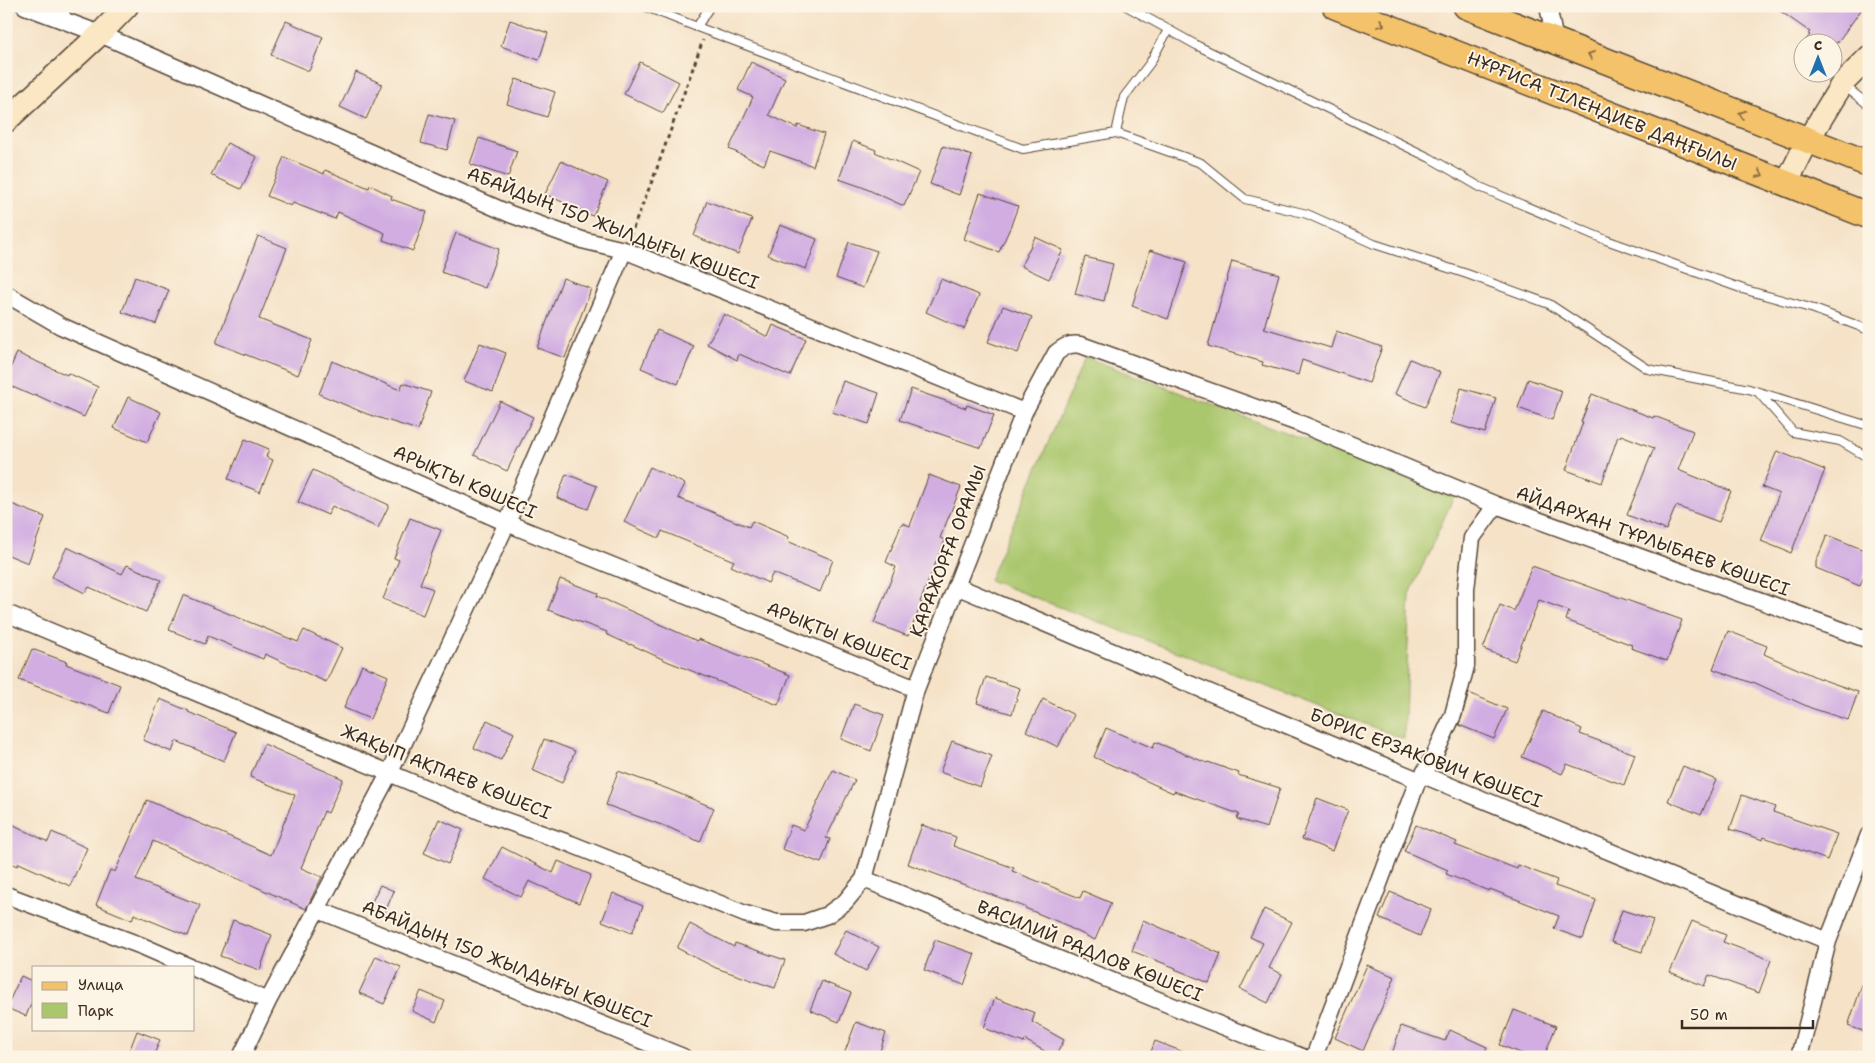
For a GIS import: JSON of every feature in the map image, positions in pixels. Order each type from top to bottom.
[{"type":"main road","name":"НҰРҒИСА ТІЛЕНДИЕВ ДАҢҒЫЛЫ","points":[[1336,6],[1869,216]]},
{"type":"main road","points":[[1466,6],[1869,164]]},
{"type":"street","name":"АБАЙДЫҢ 150 ЖЫЛДЫҒЫ КӨШЕСІ","points":[[25,6],[66,14],[100,34],[510,214],[582,240],[624,250],[1024,412]]},
{"type":"street","points":[[6,121],[100,34],[126,6]]},
{"type":"street","points":[[1548,6],[1555,41]]},
{"type":"street","points":[[1786,184],[1808,140],[1842,84],[1869,56]]},
{"type":"street","points":[[241,1057],[268,1000],[390,772],[507,523],[624,250]]},
{"type":"street","name":"АРЫҚТЫ КӨШЕСІ","points":[[6,294],[70,330],[507,523],[916,689]]},
{"type":"street","name":"ҚАРАЖОРҒА ОРАМЫ","points":[[864,879],[916,689],[1024,412],[1056,353],[1064,346],[1072,344],[1081,345],[1301,424],[1496,505]]},
{"type":"street","name":"АЙДАРХАН ТҰРЛЫБАЕВ КӨШЕСІ","points":[[1314,1057],[1420,778],[1434,756],[1453,714],[1466,666],[1466,589],[1472,538],[1496,505],[1869,640]]},
{"type":"street","name":"БОРИС ЕРЗАКОВИЧ КӨШЕСІ","points":[[956,586],[1420,778],[1828,941]]},
{"type":"street","name":"ЖАҚЫП АҚПАЕВ КӨШЕСІ","points":[[6,613],[492,816],[571,844],[745,914],[777,923],[804,923],[827,915],[845,902],[864,879]]},
{"type":"street","points":[[1800,1057],[1828,941],[1869,835]]},
{"type":"street","name":"ВАСИЛИЙ РАДЛОВ КӨШЕСІ","points":[[864,879],[1192,1014],[1302,1057]]},
{"type":"street","points":[[6,895],[142,946],[188,966]]},
{"type":"street","name":"АБАЙДЫҢ 150 ЖЫЛДЫҒЫ КӨШЕСІ","points":[[316,909],[683,1057]]},
{"type":"street","points":[[195,968],[268,1000]]},
{"type":"lane","points":[[644,6],[706,31],[1024,149],[1116,132],[1201,163],[1245,199],[1307,214],[1374,244],[1467,274],[1548,304],[1648,369],[1758,392],[1869,426]]},
{"type":"lane","points":[[697,27],[710,6]]},
{"type":"lane","points":[[1126,6],[1206,50],[1430,158],[1480,187],[1606,240],[1746,290],[1814,309],[1869,330]]},
{"type":"lane","points":[[1116,132],[1124,97],[1150,63],[1168,30]]},
{"type":"lane","points":[[1842,84],[1869,105]]},
{"type":"lane","points":[[1758,392],[1793,432],[1840,441],[1869,458]]},
{"type":"path","points":[[624,250],[656,171],[706,31]]},
{"type":"green space","points":[[1085,357],[1454,496],[1410,594],[1404,739],[989,580]]},
{"type":"building","points":[[1773,6],[1864,6],[1842,36],[1842,32],[1810,32]]},
{"type":"building","points":[[510,20],[548,33],[539,60],[501,46]]},
{"type":"building","points":[[286,21],[323,37],[309,71],[271,55]]},
{"type":"building","points":[[640,62],[679,82],[663,113],[624,94]]},
{"type":"building","points":[[751,62],[785,78],[769,115],[797,128],[798,125],[824,134],[813,166],[770,151],[764,165],[729,149],[753,97],[738,90]]},
{"type":"building","points":[[356,72],[382,84],[366,119],[340,107]]},
{"type":"building","points":[[516,79],[555,92],[547,117],[507,104]]},
{"type":"building","points":[[429,114],[455,121],[447,150],[421,143]]},
{"type":"building","points":[[479,138],[517,151],[508,177],[470,164]]},
{"type":"building","points":[[853,141],[876,150],[875,152],[919,172],[904,206],[839,179]]},
{"type":"building","points":[[227,143],[257,157],[241,189],[211,175]]},
{"type":"building","points":[[943,146],[972,156],[959,195],[930,184]]},
{"type":"building","points":[[284,157],[324,174],[325,170],[369,188],[370,185],[392,196],[391,199],[427,212],[413,251],[383,240],[385,233],[338,212],[335,219],[293,203],[291,206],[267,196]]},
{"type":"building","points":[[561,161],[608,182],[593,216],[545,194]]},
{"type":"building","points":[[980,193],[1018,206],[999,252],[964,239]]},
{"type":"building","points":[[707,201],[752,219],[738,254],[694,236]]},
{"type":"building","points":[[780,225],[817,239],[806,269],[768,255]]},
{"type":"building","points":[[456,233],[499,249],[485,288],[441,272]]},
{"type":"building","points":[[258,236],[287,248],[259,319],[312,340],[298,375],[216,343]]},
{"type":"building","points":[[1035,237],[1063,250],[1049,279],[1021,266]]},
{"type":"building","points":[[849,242],[877,251],[863,288],[836,278]]},
{"type":"building","points":[[1150,250],[1187,262],[1168,319],[1132,306]]},
{"type":"building","points":[[1085,257],[1113,264],[1104,301],[1075,294]]},
{"type":"building","points":[[1232,261],[1279,274],[1264,328],[1331,348],[1336,331],[1382,347],[1369,383],[1302,360],[1298,375],[1262,365],[1263,362],[1208,346]]},
{"type":"building","points":[[135,277],[169,290],[156,324],[122,312]]},
{"type":"building","points":[[563,278],[591,289],[565,358],[537,348]]},
{"type":"building","points":[[941,279],[979,295],[964,329],[926,312]]},
{"type":"building","points":[[1003,306],[1032,317],[1018,353],[988,342]]},
{"type":"building","points":[[724,314],[768,337],[773,325],[806,339],[790,376],[739,354],[737,360],[707,344]]},
{"type":"building","points":[[657,330],[694,346],[678,384],[641,368]]},
{"type":"building","points":[[480,343],[506,353],[493,392],[464,381]]},
{"type":"building","points":[[17,353],[98,387],[84,417],[34,394],[33,396],[6,384],[6,378]]},
{"type":"building","points":[[1410,359],[1440,372],[1425,407],[1395,394]]},
{"type":"building","points":[[332,361],[400,390],[403,383],[431,392],[418,430],[367,414],[319,394]]},
{"type":"building","points":[[1528,379],[1562,391],[1552,420],[1518,408]]},
{"type":"building","points":[[843,381],[879,393],[869,424],[832,412]]},
{"type":"building","points":[[1461,388],[1496,398],[1485,433],[1451,423]]},
{"type":"building","points":[[911,389],[966,408],[967,405],[994,415],[981,448],[900,420]]},
{"type":"building","points":[[1592,394],[1653,418],[1654,416],[1693,431],[1678,470],[1731,491],[1719,522],[1676,506],[1666,530],[1627,515],[1654,448],[1621,435],[1620,437],[1618,436],[1602,483],[1566,470]]},
{"type":"building","points":[[128,397],[161,412],[147,442],[114,428]]},
{"type":"building","points":[[500,401],[533,417],[507,471],[474,455]]},
{"type":"building","points":[[245,439],[269,449],[266,457],[273,460],[260,492],[228,479]]},
{"type":"building","points":[[1777,451],[1825,470],[1791,553],[1761,541],[1779,494],[1762,487]]},
{"type":"building","points":[[650,467],[685,484],[678,498],[749,527],[752,521],[789,537],[787,541],[833,560],[820,592],[773,573],[768,583],[731,566],[734,561],[662,531],[659,538],[624,522]]},
{"type":"building","points":[[313,470],[389,505],[378,528],[332,506],[328,515],[298,502]]},
{"type":"building","points":[[566,474],[597,486],[588,509],[557,498]]},
{"type":"building","points":[[929,475],[961,487],[940,538],[945,540],[908,636],[874,623],[896,567],[886,562],[902,523],[910,526]]},
{"type":"building","points":[[6,502],[45,517],[28,563],[6,554]]},
{"type":"building","points":[[410,518],[441,530],[420,584],[433,589],[423,615],[383,599],[399,560],[394,558]]},
{"type":"building","points":[[1827,535],[1869,552],[1869,564],[1860,586],[1816,568],[1816,562]]},
{"type":"building","points":[[67,547],[122,574],[127,565],[161,580],[146,612],[89,587],[85,593],[52,577]]},
{"type":"building","points":[[1532,566],[1682,620],[1667,661],[1631,648],[1632,645],[1566,620],[1569,611],[1539,600],[1515,661],[1483,649],[1500,605],[1514,611]]},
{"type":"building","points":[[560,579],[598,593],[597,596],[697,641],[698,639],[790,675],[778,705],[669,662],[606,634],[607,632],[548,610]]},
{"type":"building","points":[[183,595],[298,642],[304,630],[342,648],[326,682],[265,654],[263,659],[208,636],[205,644],[169,630]]},
{"type":"building","points":[[1728,631],[1767,646],[1764,654],[1818,678],[1858,692],[1848,720],[1811,708],[1753,682],[1713,669]]},
{"type":"building","points":[[32,649],[120,685],[109,713],[19,680]]},
{"type":"building","points":[[362,665],[388,676],[370,719],[344,708]]},
{"type":"building","points":[[986,677],[1020,688],[1012,714],[977,703]]},
{"type":"building","points":[[1469,693],[1507,709],[1494,739],[1459,725]]},
{"type":"building","points":[[160,699],[236,732],[224,761],[176,741],[172,752],[143,740]]},
{"type":"building","points":[[1043,699],[1074,715],[1058,747],[1026,731]]},
{"type":"building","points":[[854,704],[884,715],[871,751],[841,739]]},
{"type":"building","points":[[1543,711],[1582,729],[1580,734],[1635,754],[1624,785],[1567,764],[1562,774],[1522,757]]},
{"type":"building","points":[[487,720],[514,733],[501,760],[474,748]]},
{"type":"building","points":[[1106,728],[1153,748],[1155,742],[1207,763],[1239,773],[1238,775],[1280,788],[1267,828],[1237,819],[1239,814],[1174,791],[1173,793],[1094,757]]},
{"type":"building","points":[[544,739],[575,751],[562,783],[532,770]]},
{"type":"building","points":[[952,741],[992,756],[980,787],[940,772]]},
{"type":"building","points":[[264,744],[343,779],[328,813],[324,811],[301,868],[322,877],[306,909],[153,841],[136,880],[200,905],[188,936],[134,914],[132,920],[96,905],[110,870],[115,872],[147,800],[271,855],[295,795],[250,777]]},
{"type":"building","points":[[1683,766],[1716,780],[1701,815],[1668,801]]},
{"type":"building","points":[[833,770],[855,780],[826,838],[830,839],[821,863],[782,849],[791,825],[804,830]]},
{"type":"building","points":[[618,771],[714,808],[700,842],[670,828],[606,805]]},
{"type":"building","points":[[1742,795],[1775,807],[1773,812],[1837,834],[1827,860],[1764,837],[1763,840],[1730,829]]},
{"type":"building","points":[[1317,798],[1348,810],[1332,851],[1302,839]]},
{"type":"building","points":[[439,819],[463,830],[448,864],[424,853]]},
{"type":"building","points":[[6,821],[48,842],[52,832],[87,848],[70,886],[19,863],[17,866],[6,861]]},
{"type":"building","points":[[922,825],[956,837],[953,846],[1014,868],[1012,871],[1080,898],[1083,891],[1111,903],[1095,940],[1025,907],[908,864]]},
{"type":"building","points":[[1416,825],[1457,842],[1455,845],[1517,869],[1518,865],[1557,880],[1555,886],[1596,900],[1583,939],[1554,929],[1559,916],[1446,874],[1448,870],[1404,851]]},
{"type":"building","points":[[502,847],[553,873],[558,861],[591,875],[579,903],[529,881],[521,897],[485,879]]},
{"type":"building","points":[[380,885],[394,891],[383,917],[368,910]]},
{"type":"building","points":[[1390,892],[1431,909],[1420,936],[1379,918]]},
{"type":"building","points":[[613,893],[643,906],[632,933],[602,921]]},
{"type":"building","points":[[1264,909],[1292,922],[1269,968],[1282,974],[1268,1003],[1240,989],[1263,943],[1250,937]]},
{"type":"building","points":[[1622,910],[1653,920],[1642,952],[1611,942]]},
{"type":"building","points":[[233,920],[272,935],[260,970],[220,956]]},
{"type":"building","points":[[1143,920],[1221,954],[1209,983],[1132,951]]},
{"type":"building","points":[[1692,921],[1726,935],[1723,942],[1771,960],[1759,993],[1709,975],[1704,986],[1670,972]]},
{"type":"building","points":[[690,924],[734,947],[735,943],[785,960],[775,988],[716,968],[677,948]]},
{"type":"building","points":[[846,930],[879,947],[866,971],[833,954]]},
{"type":"building","points":[[935,940],[975,954],[964,985],[924,970]]},
{"type":"building","points":[[376,956],[401,967],[384,1004],[359,993]]},
{"type":"building","points":[[1367,965],[1395,977],[1363,1051],[1335,1038]]},
{"type":"building","points":[[1866,973],[1869,973],[1869,1033],[1848,1026]]},
{"type":"building","points":[[21,976],[32,981],[32,1002],[26,1016],[6,1008]]},
{"type":"building","points":[[822,981],[851,993],[839,1022],[810,1010]]},
{"type":"building","points":[[421,991],[445,1001],[436,1022],[412,1011]]},
{"type":"building","points":[[995,998],[1035,1013],[1032,1022],[1064,1040],[1055,1057],[1025,1040],[1024,1043],[984,1028]]},
{"type":"building","points":[[1514,1010],[1556,1026],[1544,1057],[1531,1057],[1500,1045]]},
{"type":"building","points":[[856,1022],[886,1033],[878,1057],[843,1057]]},
{"type":"building","points":[[1401,1026],[1445,1041],[1450,1030],[1487,1047],[1482,1057],[1401,1057],[1392,1054]]},
{"type":"building","points":[[137,1031],[160,1040],[153,1057],[127,1057]]},
{"type":"building","points":[[1155,1041],[1194,1056],[1194,1057],[1149,1057]]}]
